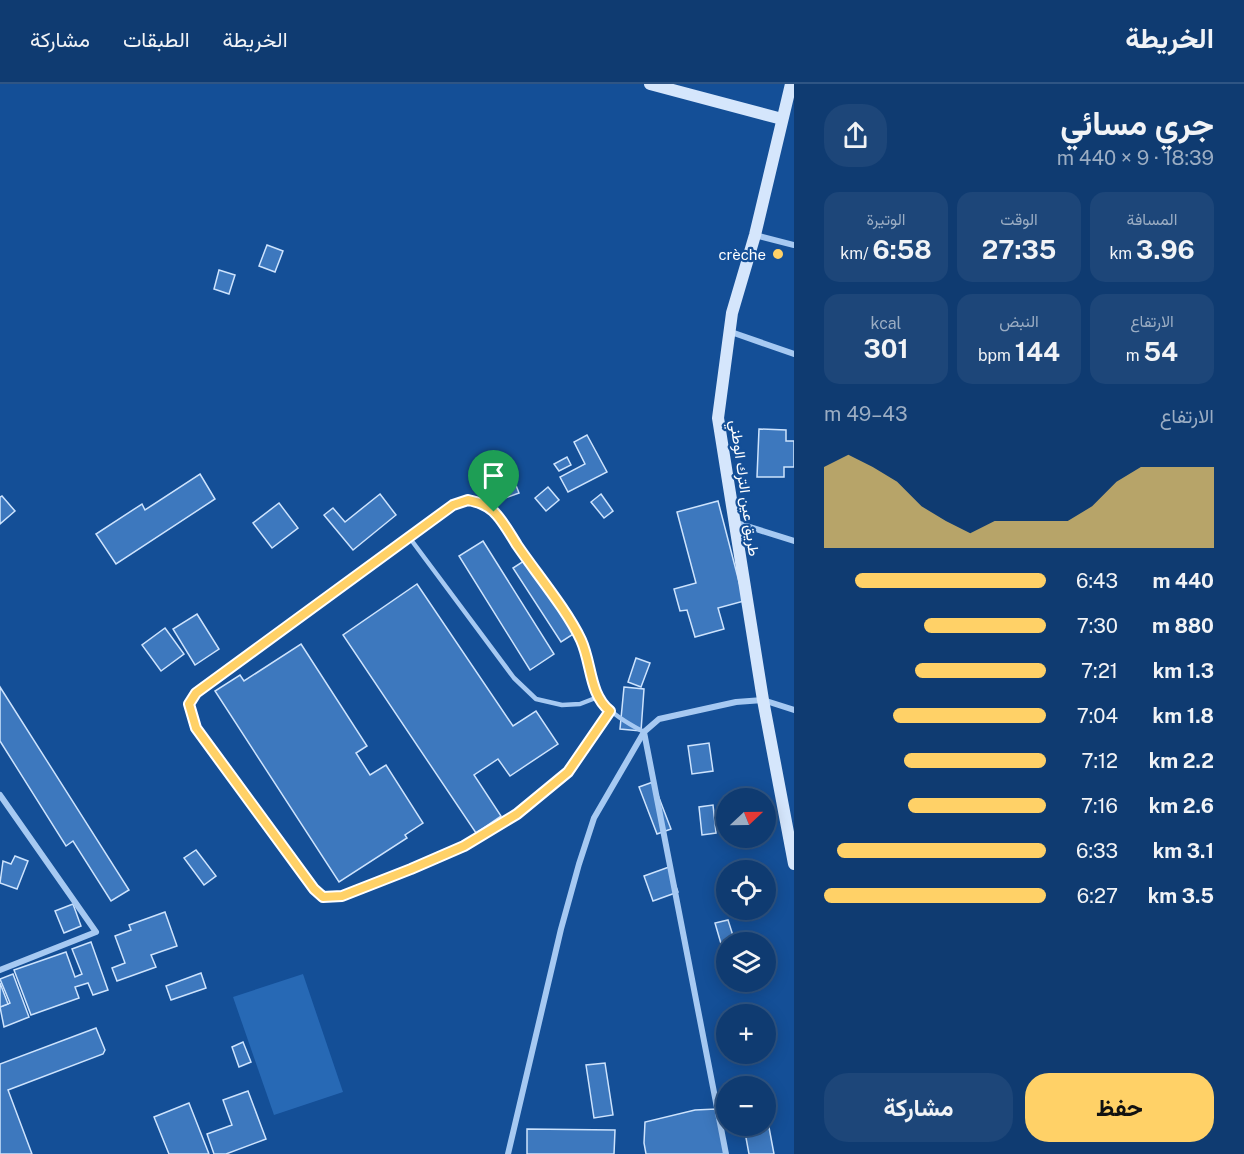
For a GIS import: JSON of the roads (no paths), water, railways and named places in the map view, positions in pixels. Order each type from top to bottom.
[{"type":"main road","points":[[650,84],[782,119]]},
{"type":"main road","name":"طريق عين الترك الوطني","points":[[791,84],[756,235],[732,313],[718,418],[763,700],[794,864]]},
{"type":"street","points":[[756,235],[794,245]]},
{"type":"street","points":[[730,332],[794,354]]},
{"type":"street","points":[[734,522],[794,541]]},
{"type":"street","points":[[508,1154],[561,929],[579,864],[594,818],[644,732],[659,719],[763,700],[794,710]]},
{"type":"street","points":[[644,732],[726,1154]]},
{"type":"street","points":[[0,795],[96,932],[0,970]]},
{"type":"lane","points":[[610,711],[568,772],[517,814],[490,831],[411,869],[342,896],[323,897],[314,889],[196,728],[189,704],[196,693],[409,537],[453,505],[468,500],[480,503],[494,512],[580,638],[598,697],[610,711],[644,732]]},
{"type":"lane","points":[[409,537],[514,678],[537,699],[562,705],[580,704],[598,697]]},
{"type":"place","name":"crèche","points":[[778,254]]}]
